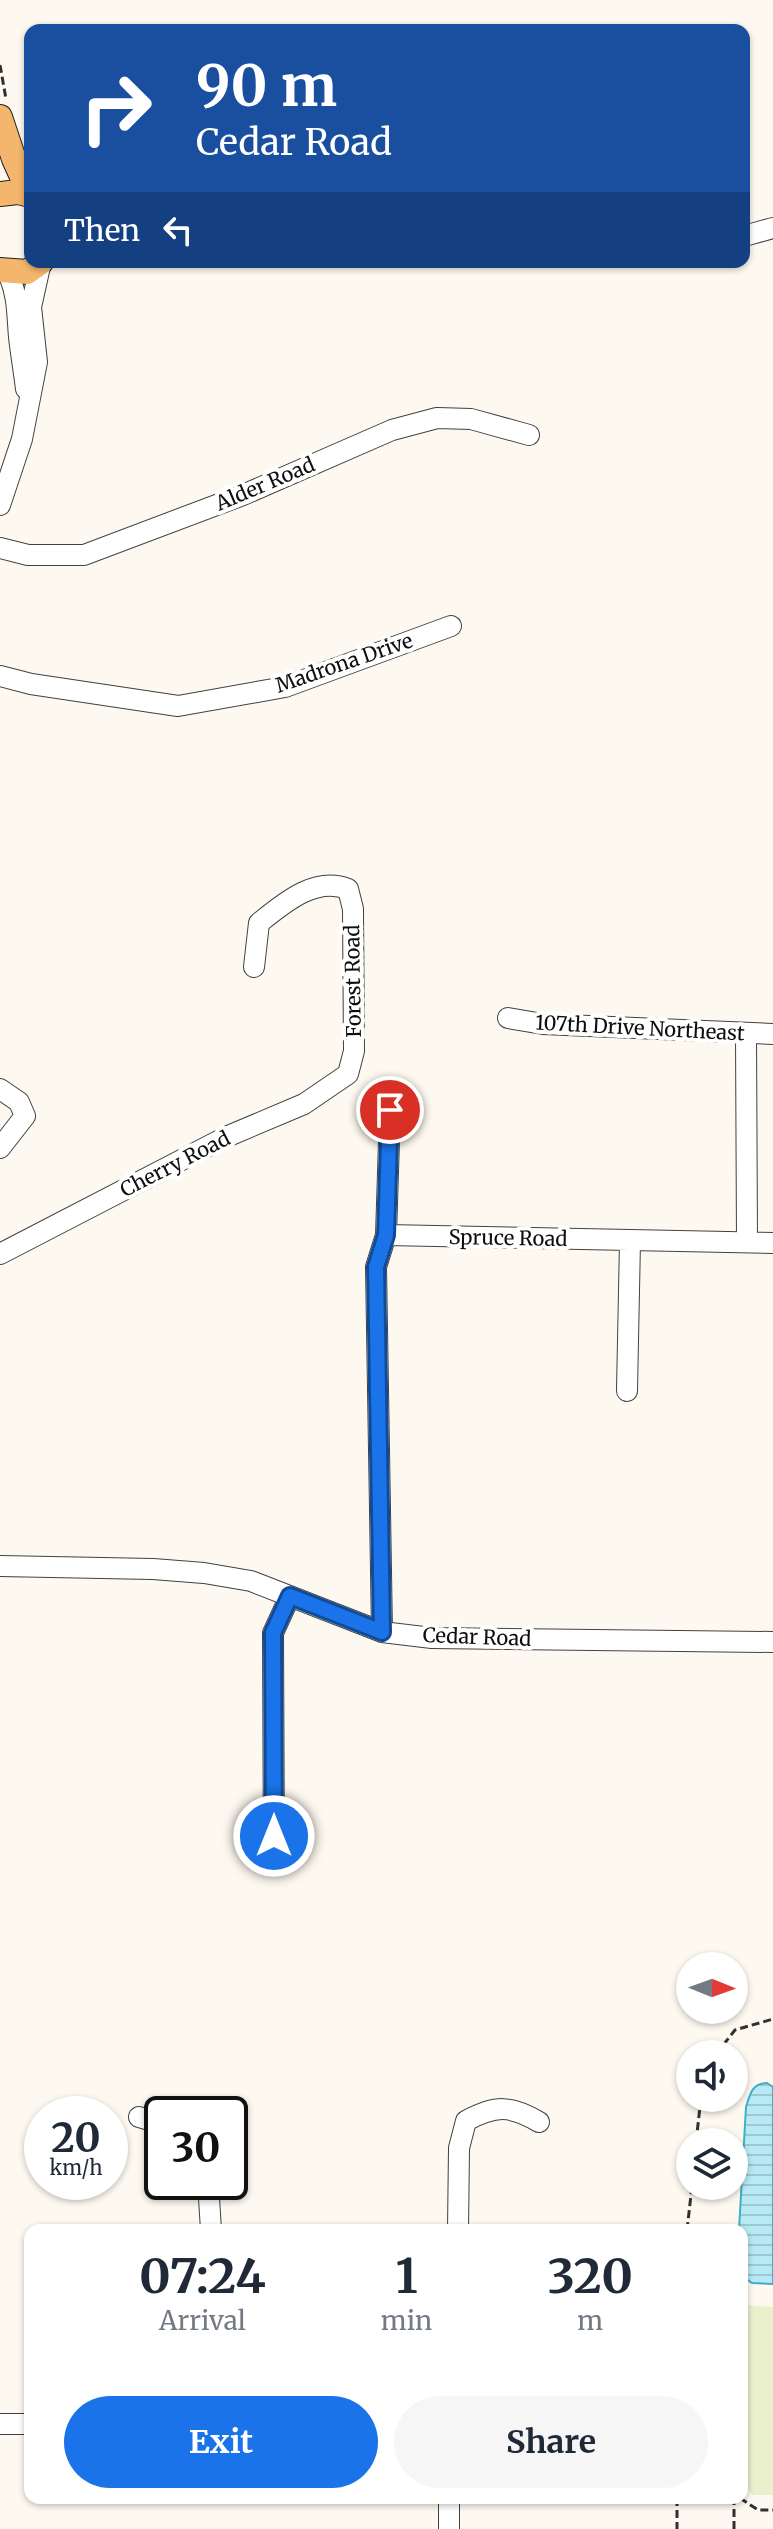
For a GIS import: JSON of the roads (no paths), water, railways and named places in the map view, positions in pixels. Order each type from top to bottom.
[{"type":"main road","points":[[0,117],[24,181]]},
{"type":"main road","points":[[0,194],[24,193]]},
{"type":"main road","points":[[4,272],[27,272],[33,268]]},
{"type":"street","points":[[750,234],[773,228]]},
{"type":"street","points":[[0,505],[22,439],[37,362],[31,307],[40,268]]},
{"type":"street","points":[[4,272],[16,290],[28,401]]},
{"type":"street","name":"Alder Road","points":[[0,548],[28,555],[84,555],[243,495],[392,430],[437,418],[471,419],[529,435]]},
{"type":"street","name":"Madrona Drive","points":[[0,676],[31,684],[178,706],[285,687],[451,626]]},
{"type":"street","name":"Forest Road","points":[[254,967],[259,923],[292,897],[335,883],[348,889],[353,909],[354,1051],[348,1074]]},
{"type":"street","name":"107th Drive Northeast","points":[[508,1018],[543,1024],[773,1034]]},
{"type":"street","points":[[746,1034],[747,1242]]},
{"type":"street","name":"Cherry Road","points":[[0,1254],[226,1137],[304,1104],[348,1074]]},
{"type":"street","points":[[0,1089],[19,1102],[25,1116],[0,1148]]},
{"type":"street","points":[[382,1632],[376,1267],[386,1235],[390,1110]]},
{"type":"street","name":"Spruce Road","points":[[386,1235],[773,1243]]},
{"type":"street","points":[[627,1391],[630,1241]]},
{"type":"street","name":"Cedar Road","points":[[0,1566],[204,1573],[251,1581],[382,1632],[432,1638],[773,1642]]},
{"type":"street","points":[[274,1864],[273,1633],[290,1596]]},
{"type":"street","points":[[458,2224],[459,2148],[466,2121],[494,2109],[510,2109],[539,2122]]},
{"type":"street","points":[[139,2117],[144,2119]]},
{"type":"street","points":[[209,2200],[211,2224]]},
{"type":"street","points":[[0,2424],[24,2424]]},
{"type":"street","points":[[449,2504],[449,2529]]},
{"type":"water","points":[[767,2083],[773,2087],[773,2284],[748,2280],[748,2224],[739,2224],[741,2200],[748,2200],[746,2112],[755,2087]]}]
